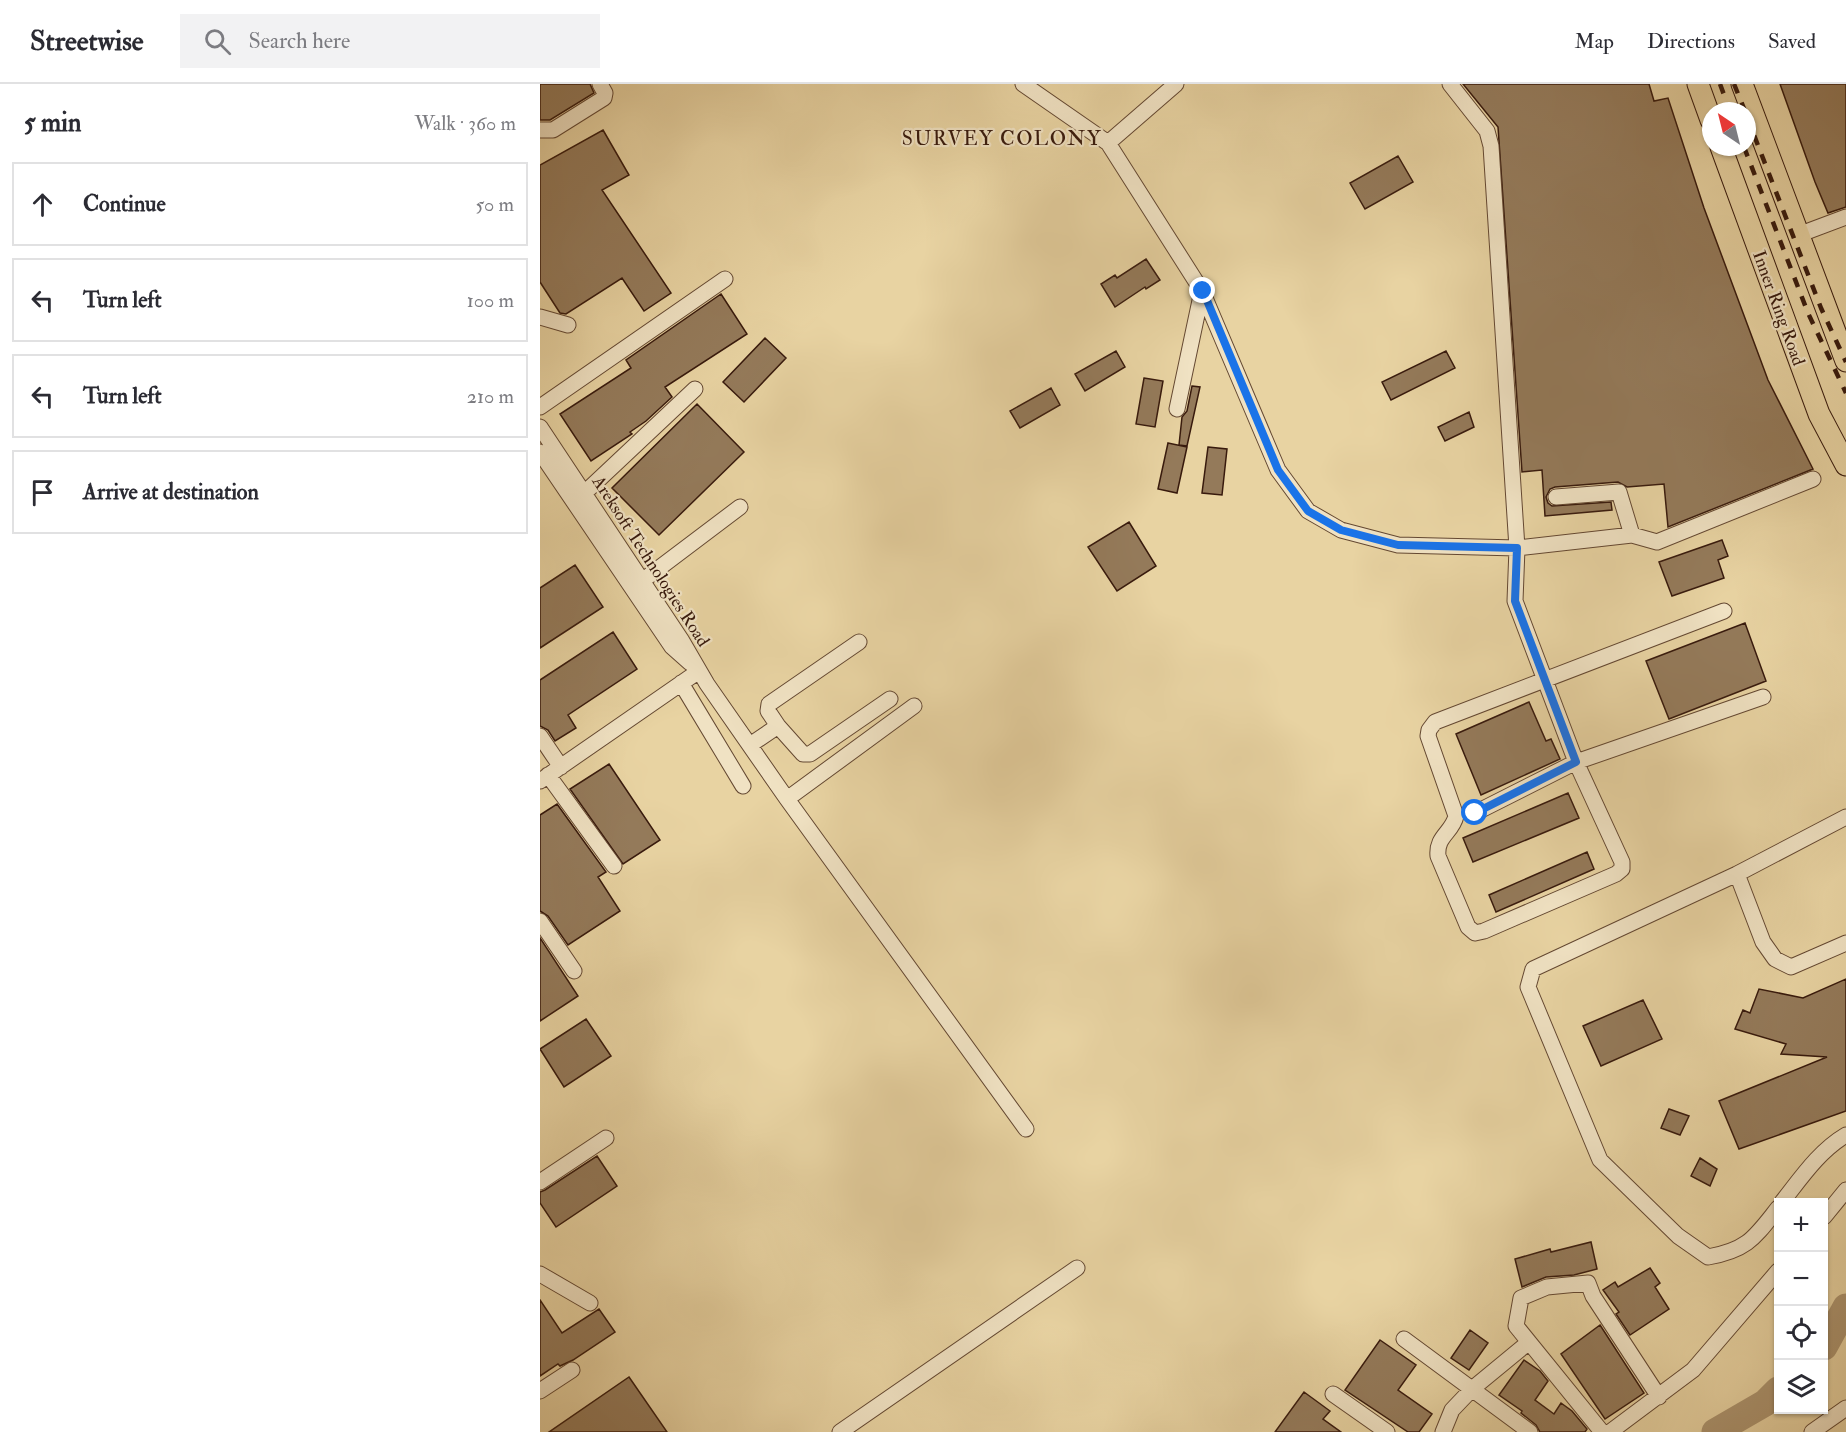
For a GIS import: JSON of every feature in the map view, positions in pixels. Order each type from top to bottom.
[{"type":"highway","points":[[1698,84],[1704,102]]},
{"type":"highway","points":[[1746,85],[1798,236],[1846,361]]},
{"type":"highway","name":"Inner Ring Road","points":[[1724,156],[1819,414],[1846,465]]},
{"type":"street","points":[[540,130],[553,130],[604,98],[605,93],[600,84]]},
{"type":"street","points":[[1023,84],[1108,143],[1203,291],[1278,470],[1308,511],[1341,530],[1398,545],[1517,548],[1632,535],[1657,542],[1813,479]]},
{"type":"street","points":[[1108,143],[1176,84]]},
{"type":"street","points":[[1450,84],[1487,130],[1491,146],[1517,548],[1515,601],[1544,680],[1576,762],[1622,862],[1622,869],[1605,879],[1475,933],[1468,927],[1438,856],[1437,849],[1440,840],[1455,821],[1456,816],[1428,736],[1429,729],[1435,722],[1544,680],[1724,611]]},
{"type":"street","points":[[1798,236],[1846,217]]},
{"type":"street","points":[[540,407],[725,279]]},
{"type":"street","points":[[1177,409],[1203,291]]},
{"type":"street","points":[[540,317],[568,324]]},
{"type":"street","points":[[579,499],[694,389]]},
{"type":"street","name":"Areksoft Technologies Road","points":[[540,427],[579,499],[672,647],[699,671]]},
{"type":"street","name":"Areksoft Technologies Road","points":[[540,452],[642,581],[699,671]]},
{"type":"street","points":[[1556,496],[1619,492],[1632,535]]},
{"type":"street","points":[[642,581],[740,507]]},
{"type":"street","points":[[859,642],[770,704],[768,711],[803,754],[810,754],[890,699]]},
{"type":"street","points":[[550,774],[699,671],[788,799],[1026,1129]]},
{"type":"street","points":[[681,683],[743,786]]},
{"type":"street","points":[[1475,813],[1576,762],[1763,697]]},
{"type":"street","points":[[788,799],[914,706]]},
{"type":"street","points":[[750,745],[778,726]]},
{"type":"street","points":[[540,736],[550,774],[614,866]]},
{"type":"street","points":[[1774,1214],[1753,1241],[1729,1253],[1708,1257],[1678,1236],[1600,1160],[1528,987],[1533,969],[1737,874],[1846,818]]},
{"type":"street","points":[[1737,874],[1763,942],[1775,959],[1791,967],[1846,943]]},
{"type":"street","points":[[540,921],[574,971]]},
{"type":"street","points":[[1786,1198],[1833,1143],[1846,1135]]},
{"type":"street","points":[[540,1182],[606,1138]]},
{"type":"street","points":[[1828,1212],[1846,1190]]},
{"type":"street","points":[[840,1432],[1077,1268]]},
{"type":"street","points":[[540,1274],[590,1303]]},
{"type":"street","points":[[1610,1432],[1693,1370],[1774,1277]]},
{"type":"street","points":[[1602,1432],[1516,1326],[1521,1298],[1547,1287],[1588,1283],[1593,1296],[1659,1397]]},
{"type":"street","points":[[1404,1339],[1530,1432]]},
{"type":"street","points":[[1443,1432],[1452,1410],[1472,1389],[1529,1342]]},
{"type":"street","points":[[540,1390],[572,1370]]},
{"type":"street","points":[[1333,1394],[1387,1432]]},
{"type":"street","points":[[1812,1432],[1846,1408]]},
{"type":"building","points":[[540,84],[590,84],[594,93],[550,120],[540,120]]},
{"type":"building","points":[[1463,84],[1649,84],[1654,101],[1668,98],[1704,208],[1768,380],[1813,469],[1668,527],[1664,484],[1627,487],[1618,482],[1555,487],[1550,489],[1546,497],[1552,506],[1611,502],[1612,510],[1545,516],[1542,470],[1522,472],[1498,127]]},
{"type":"building","points":[[1780,84],[1846,84],[1846,207],[1828,213]]},
{"type":"building","points":[[603,130],[629,175],[602,190],[671,293],[644,311],[622,278],[566,314],[560,313],[540,282],[540,165]]},
{"type":"building","points":[[1398,156],[1413,182],[1365,209],[1350,183]]},
{"type":"building","points":[[1146,259],[1160,280],[1115,307],[1101,284],[1115,275],[1117,278]]},
{"type":"building","points":[[721,294],[747,334],[665,387],[672,397],[630,432],[632,434],[591,461],[560,414],[631,368],[626,360]]},
{"type":"building","points":[[765,338],[786,358],[744,402],[723,382]]},
{"type":"building","points":[[1116,351],[1125,367],[1085,391],[1075,374]]},
{"type":"building","points":[[1446,351],[1455,368],[1391,400],[1382,382]]},
{"type":"building","points":[[1144,378],[1163,381],[1155,427],[1136,424]]},
{"type":"building","points":[[1192,386],[1200,387],[1187,446],[1179,445],[1182,417],[1187,411]]},
{"type":"building","points":[[1051,388],[1060,405],[1020,428],[1010,411]]},
{"type":"building","points":[[697,404],[744,452],[659,535],[612,488]]},
{"type":"building","points":[[1469,412],[1474,427],[1445,441],[1438,427]]},
{"type":"building","points":[[1168,443],[1187,447],[1177,493],[1158,489]]},
{"type":"building","points":[[1208,447],[1227,449],[1222,495],[1202,493]]},
{"type":"building","points":[[1129,522],[1156,566],[1117,591],[1088,547]]},
{"type":"building","points":[[1722,540],[1728,556],[1718,560],[1724,578],[1672,596],[1659,562]]},
{"type":"building","points":[[575,565],[603,607],[540,648],[540,588]]},
{"type":"building","points":[[1745,623],[1766,681],[1669,719],[1646,661]]},
{"type":"building","points":[[613,632],[637,669],[568,715],[576,728],[555,741],[548,730],[540,726],[540,680]]},
{"type":"building","points":[[1529,702],[1546,741],[1551,739],[1560,759],[1481,795],[1456,734]]},
{"type":"building","points":[[609,764],[660,840],[623,864],[570,789]]},
{"type":"building","points":[[1568,793],[1579,818],[1473,862],[1463,838]]},
{"type":"building","points":[[557,804],[606,872],[598,877],[620,911],[568,945],[548,916],[540,911],[540,815]]},
{"type":"building","points":[[1587,852],[1594,869],[1496,912],[1489,895]]},
{"type":"building","points":[[540,938],[578,996],[540,1021]]},
{"type":"building","points":[[1846,979],[1846,1111],[1739,1149],[1719,1101],[1827,1057],[1781,1054],[1786,1044],[1735,1029],[1743,1010],[1750,1013],[1759,989],[1803,998]]},
{"type":"building","points":[[1643,1000],[1662,1039],[1601,1066],[1583,1026]]},
{"type":"building","points":[[586,1019],[611,1056],[564,1087],[540,1049]]},
{"type":"building","points":[[1669,1109],[1689,1116],[1680,1135],[1661,1128]]},
{"type":"building","points":[[597,1156],[617,1186],[556,1227],[540,1203],[540,1192]]},
{"type":"building","points":[[1700,1158],[1717,1169],[1710,1186],[1691,1176]]},
{"type":"building","points":[[1591,1242],[1597,1269],[1574,1275],[1546,1277],[1522,1287],[1515,1259],[1550,1249],[1551,1252]]},
{"type":"building","points":[[1650,1268],[1660,1283],[1655,1287],[1669,1309],[1630,1335],[1616,1314],[1619,1312],[1603,1290],[1615,1282],[1618,1287]]},
{"type":"building","points":[[540,1300],[562,1333],[599,1309],[615,1332],[573,1360],[560,1366],[558,1364],[540,1376]]},
{"type":"building","points":[[1600,1325],[1644,1393],[1605,1419],[1561,1354]]},
{"type":"building","points":[[1470,1330],[1488,1343],[1469,1370],[1451,1358]]},
{"type":"building","points":[[1380,1340],[1416,1365],[1398,1390],[1432,1414],[1419,1432],[1408,1432],[1345,1390]]},
{"type":"building","points":[[1524,1360],[1540,1371],[1548,1381],[1535,1400],[1554,1414],[1561,1403],[1572,1411],[1587,1429],[1585,1432],[1540,1432],[1536,1425],[1521,1413],[1522,1411],[1499,1395]]},
{"type":"building","points":[[629,1377],[667,1432],[549,1432]]},
{"type":"building","points":[[1304,1392],[1330,1411],[1323,1419],[1341,1432],[1275,1432]]},
{"type":"waterway","points":[[1828,1340],[1846,1307]]},
{"type":"waterway","points":[[1715,1432],[1765,1403],[1774,1394]]},
{"type":"railway","points":[[1720,84],[1727,102]]},
{"type":"railway","points":[[1734,84],[1741,102]]},
{"type":"railway","points":[[1756,140],[1821,308],[1846,362]]},
{"type":"railway","points":[[1747,156],[1808,313],[1846,393]]},
{"type":"district","name":"SURVEY COLONY","points":[[1002,138]]},
{"type":"route","points":[[1203,291],[1278,470],[1308,511],[1341,530],[1398,545],[1517,548],[1515,601],[1576,762],[1475,813]]}]
